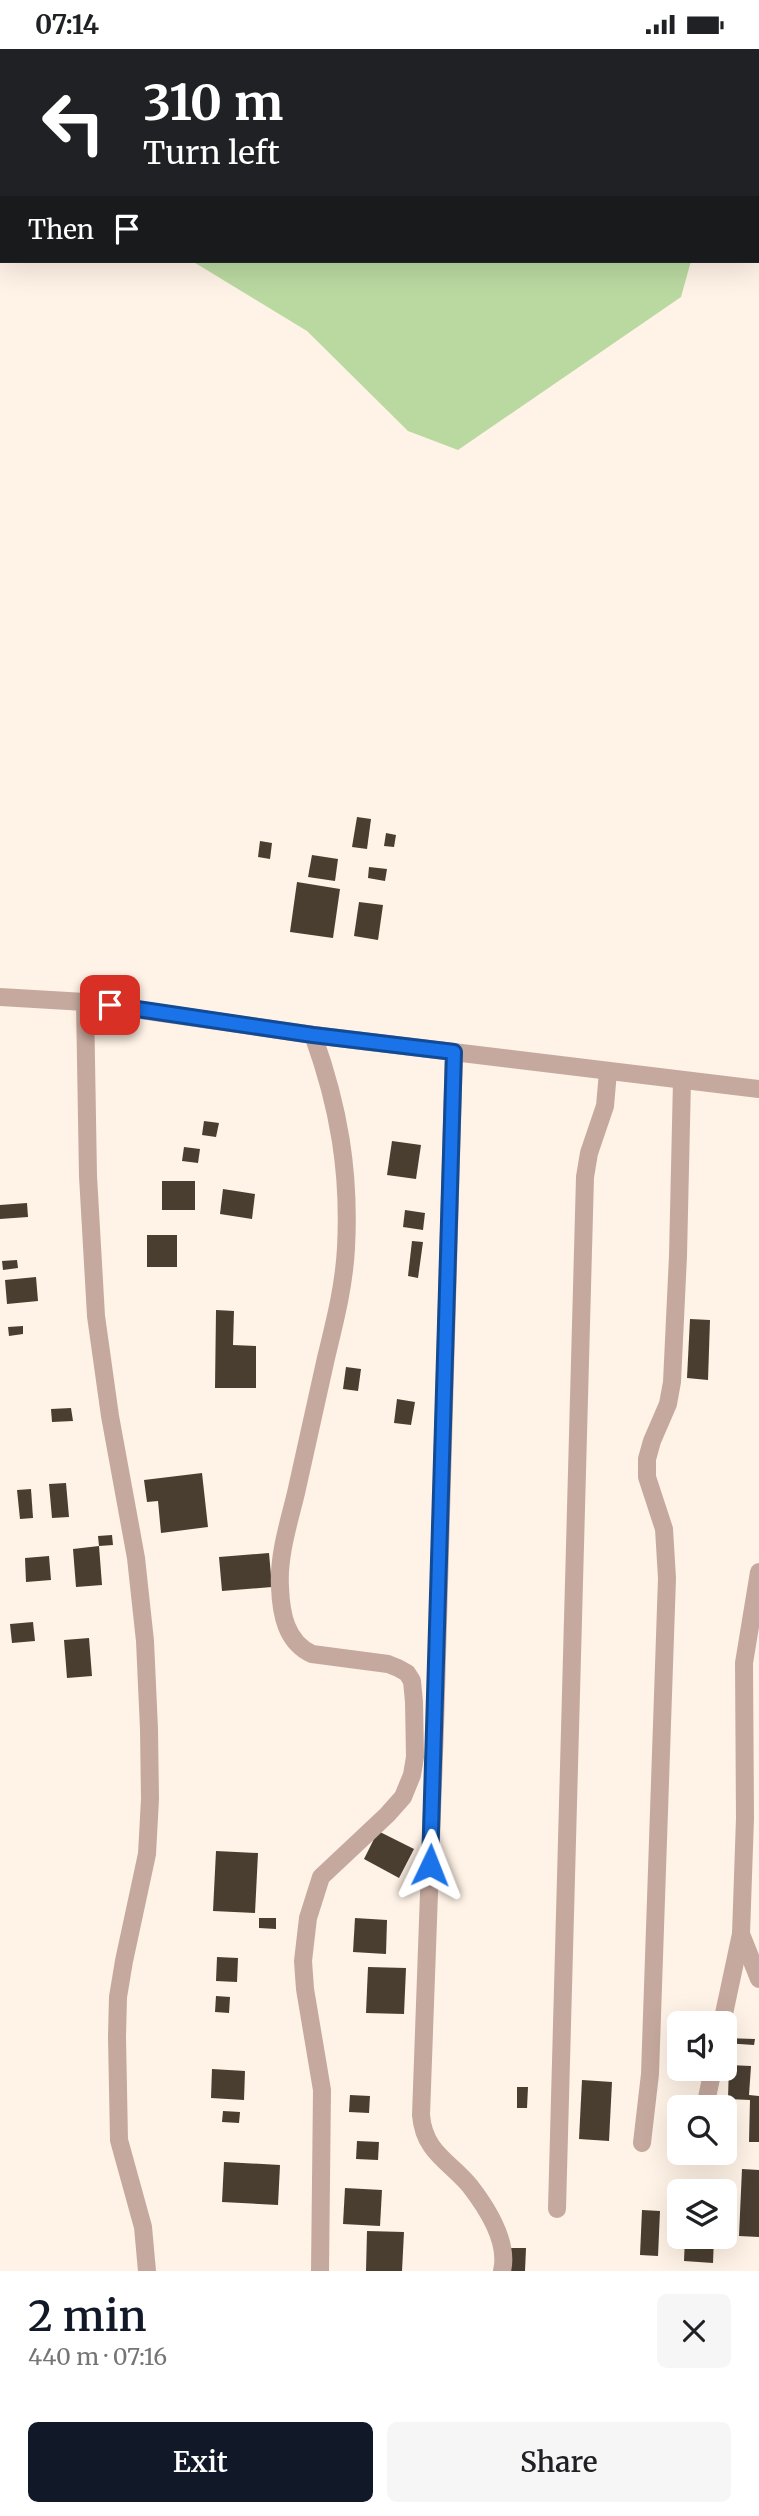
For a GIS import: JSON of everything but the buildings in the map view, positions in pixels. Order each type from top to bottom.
[{"type":"street","points":[[0,997],[85,1002],[313,1035],[759,1089]]},
{"type":"street","points":[[85,1002],[88,1176],[96,1316],[110,1416],[136,1558],[147,1679],[150,1799],[147,1854],[118,1997],[117,2050],[119,2140],[142,2227],[147,2271]]},
{"type":"street","points":[[313,1035],[331,1085],[339,1121],[348,1215],[338,1311],[295,1496],[281,1570],[282,1605],[293,1642],[301,1650],[312,1654],[387,1664],[407,1673],[412,1681],[415,1756],[412,1775],[403,1797],[321,1878],[308,1918],[303,1961],[305,1989],[322,2090],[320,2271]]},
{"type":"street","points":[[454,1052],[421,2115],[422,2128],[434,2151],[470,2187],[498,2232],[503,2243],[502,2271]]},
{"type":"street","points":[[558,2209],[585,1177],[589,1153],[606,1106],[608,1072]]},
{"type":"street","points":[[642,2143],[650,2074],[667,1577],[664,1529],[648,1477],[647,1459],[668,1404],[672,1382],[682,1080]]},
{"type":"street","points":[[725,2011],[741,1934],[745,1818],[744,1663],[759,1572]]},
{"type":"street","points":[[741,1934],[759,1979]]},
{"type":"green space","points":[[195,263],[690,263],[681,297],[458,450],[408,431],[307,331]]},
{"type":"route","points":[[110,1005],[313,1035],[454,1052],[430,1865]]}]
